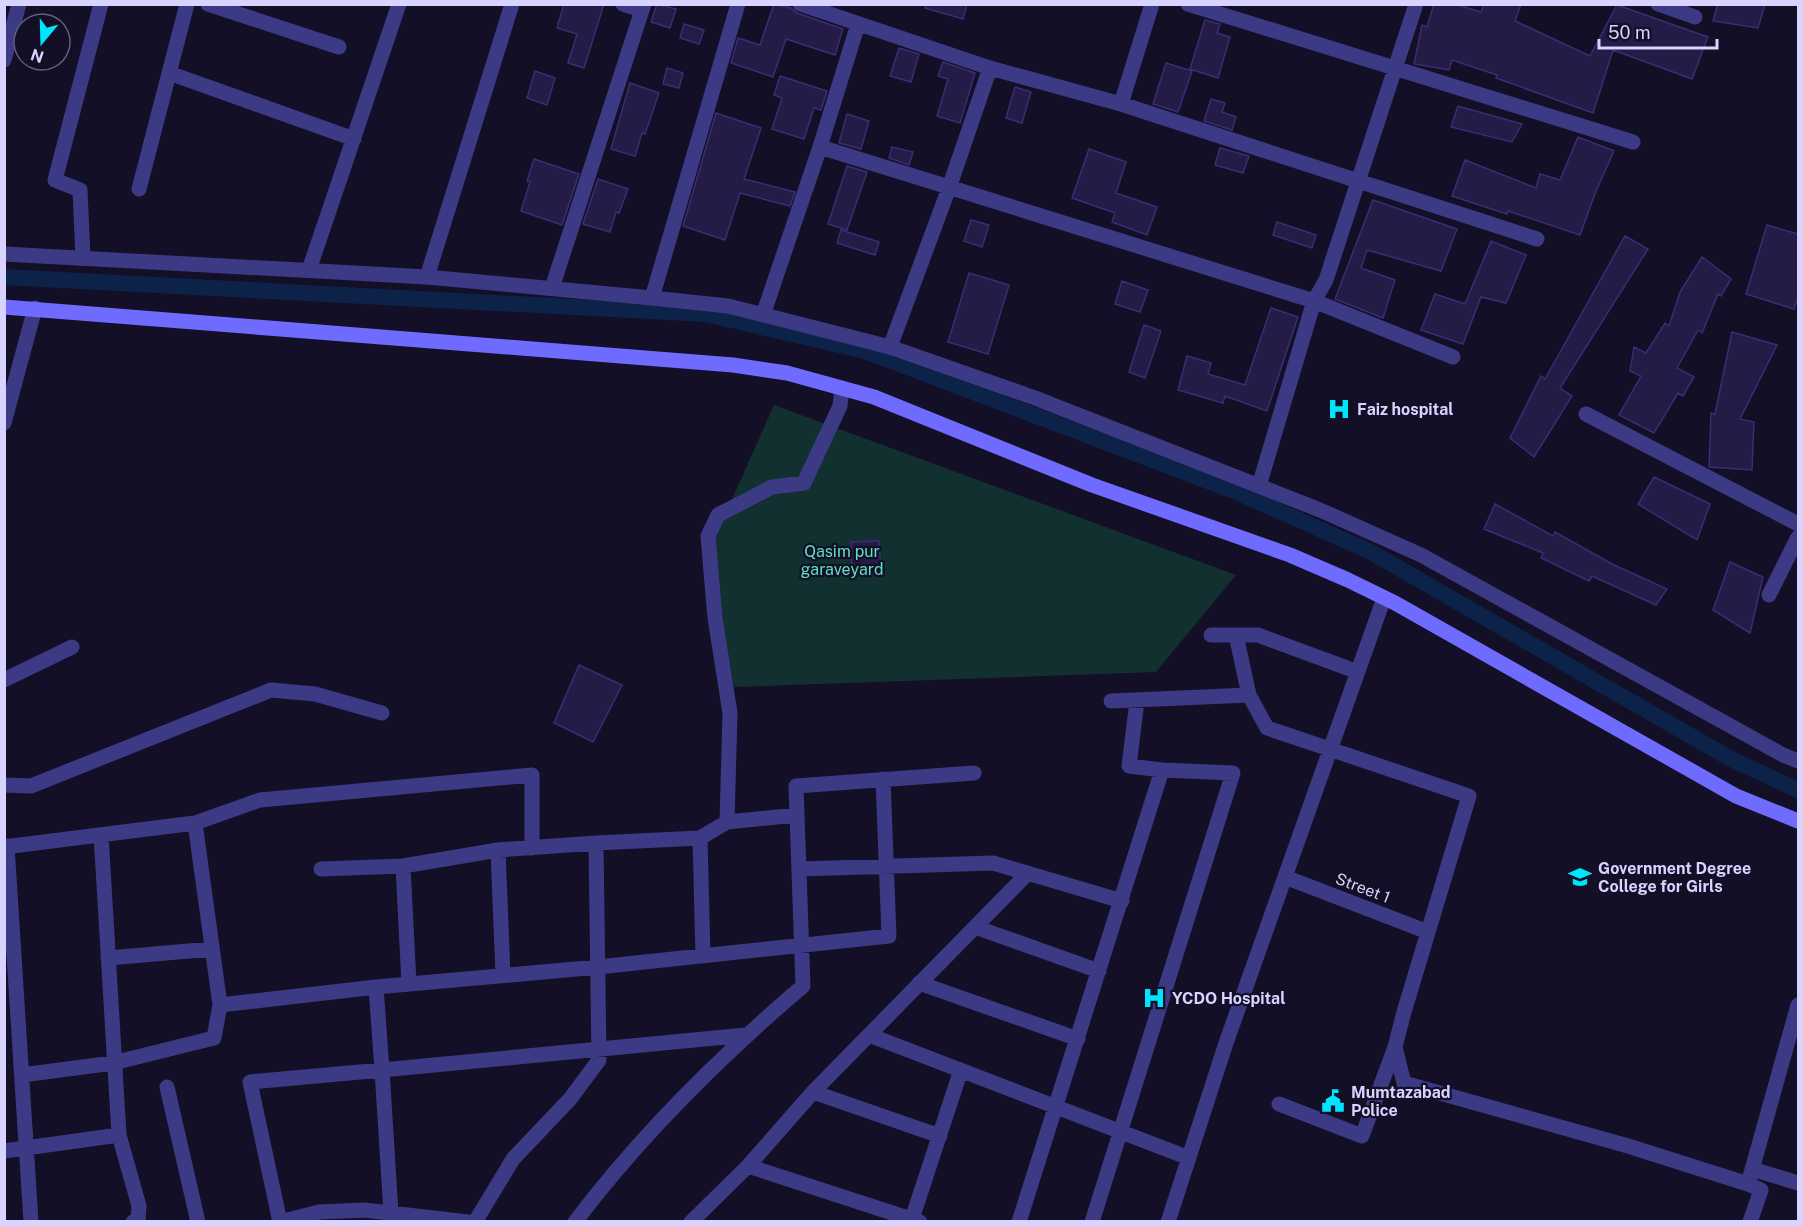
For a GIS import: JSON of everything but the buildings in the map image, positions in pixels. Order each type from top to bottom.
[{"type":"main road","points":[[4,307],[733,365],[787,373],[874,397],[1092,485],[1290,555],[1348,580],[1736,796],[1798,820]]},
{"type":"street","points":[[4,60],[19,4]]},
{"type":"street","points":[[83,258],[80,190],[55,180],[101,4]]},
{"type":"street","points":[[139,189],[188,4]]},
{"type":"street","points":[[208,4],[339,48]]},
{"type":"street","points":[[309,270],[399,4]]},
{"type":"street","points":[[427,277],[512,4]]},
{"type":"street","points":[[552,288],[643,7],[623,4]]},
{"type":"street","points":[[652,298],[738,4]]},
{"type":"street","points":[[800,4],[990,68],[1120,104],[1537,239]]},
{"type":"street","points":[[1120,104],[1152,4]]},
{"type":"street","points":[[1188,4],[1633,142]]},
{"type":"street","points":[[1259,486],[1314,301],[1326,280],[1416,4]]},
{"type":"street","points":[[1658,4],[1695,17]]},
{"type":"street","points":[[763,315],[820,147],[858,24]]},
{"type":"street","points":[[890,348],[990,68]]},
{"type":"street","points":[[170,73],[354,139]]},
{"type":"street","points":[[820,147],[1314,301],[1453,357]]},
{"type":"street","points":[[4,254],[427,277],[728,306],[890,348],[1035,398],[1320,510],[1421,555],[1783,755],[1798,761]]},
{"type":"street","points":[[4,423],[35,308]]},
{"type":"street","points":[[727,822],[730,713],[715,618],[708,536],[718,515],[772,487],[804,483],[840,406],[842,388]]},
{"type":"street","points":[[1586,414],[1798,524]]},
{"type":"street","points":[[1769,595],[1798,537]]},
{"type":"street","points":[[1168,1221],[1226,1043],[1384,598]]},
{"type":"street","points":[[1212,635],[1258,635],[1358,672]]},
{"type":"street","points":[[1236,635],[1249,695],[1267,728],[1469,796],[1395,1047],[1362,1136],[1279,1104]]},
{"type":"street","points":[[4,680],[72,647]]},
{"type":"street","points":[[4,785],[31,786],[271,690],[315,694],[382,713]]},
{"type":"street","points":[[1111,701],[1249,695]]},
{"type":"street","points":[[1092,1221],[1233,773],[1129,766],[1137,701]]},
{"type":"street","points":[[1019,1221],[1162,770]]},
{"type":"street","points":[[575,1221],[611,1174],[746,1035],[803,986],[796,786],[974,773]]},
{"type":"street","points":[[31,1221],[22,1076],[10,965],[6,846],[195,822],[260,800],[532,775],[532,848]]},
{"type":"street","points":[[220,1005],[375,987],[598,967],[889,936],[883,779]]},
{"type":"street","points":[[321,870],[403,866],[498,850],[700,838],[727,822],[798,815]]},
{"type":"street","points":[[22,1076],[114,1064],[214,1038],[220,1005],[195,822]]},
{"type":"street","points":[[101,835],[119,1135],[139,1206],[138,1219],[133,1221]]},
{"type":"street","points":[[700,838],[704,956]]},
{"type":"street","points":[[475,1221],[513,1159],[570,1099],[599,1060],[596,843]]},
{"type":"street","points":[[498,850],[503,975]]},
{"type":"street","points":[[799,869],[993,863],[1122,901]]},
{"type":"street","points":[[403,866],[409,984]]},
{"type":"street","points":[[694,1221],[748,1166],[813,1092],[1028,873]]},
{"type":"street","name":"Street 1","points":[[1285,877],[1428,932]]},
{"type":"street","points":[[975,927],[1099,971]]},
{"type":"street","points":[[108,958],[212,949]]},
{"type":"street","points":[[919,983],[1078,1039]]},
{"type":"street","points":[[375,987],[392,1213]]},
{"type":"street","points":[[1748,1184],[1798,1005]]},
{"type":"street","points":[[468,1221],[364,1210],[319,1212],[280,1221],[250,1082],[746,1035]]},
{"type":"street","points":[[869,1035],[1189,1158]]},
{"type":"street","points":[[1395,1047],[1404,1083],[1628,1146],[1761,1190],[1750,1221]]},
{"type":"street","points":[[748,1166],[914,1220],[961,1070]]},
{"type":"street","points":[[166,1087],[198,1221]]},
{"type":"street","points":[[813,1092],[940,1136]]},
{"type":"street","points":[[4,1151],[119,1135]]},
{"type":"street","points":[[1752,1169],[1798,1183]]},
{"type":"green space","name":"Qasim pur garaveyard","points":[[774,405],[1236,575],[1156,672],[734,687],[708,553]]},
{"type":"waterway","points":[[4,277],[706,314],[865,351],[1234,491],[1369,551],[1731,759],[1798,790]]},
{"type":"place","name":"Faiz hospital","points":[[1339,409]]},
{"type":"place","name":"Government Degree College for Girls","points":[[1580,877]]},
{"type":"place","name":"YCDO Hospital","points":[[1154,998]]},
{"type":"place","name":"Mumtazabad Police","points":[[1333,1101]]}]
